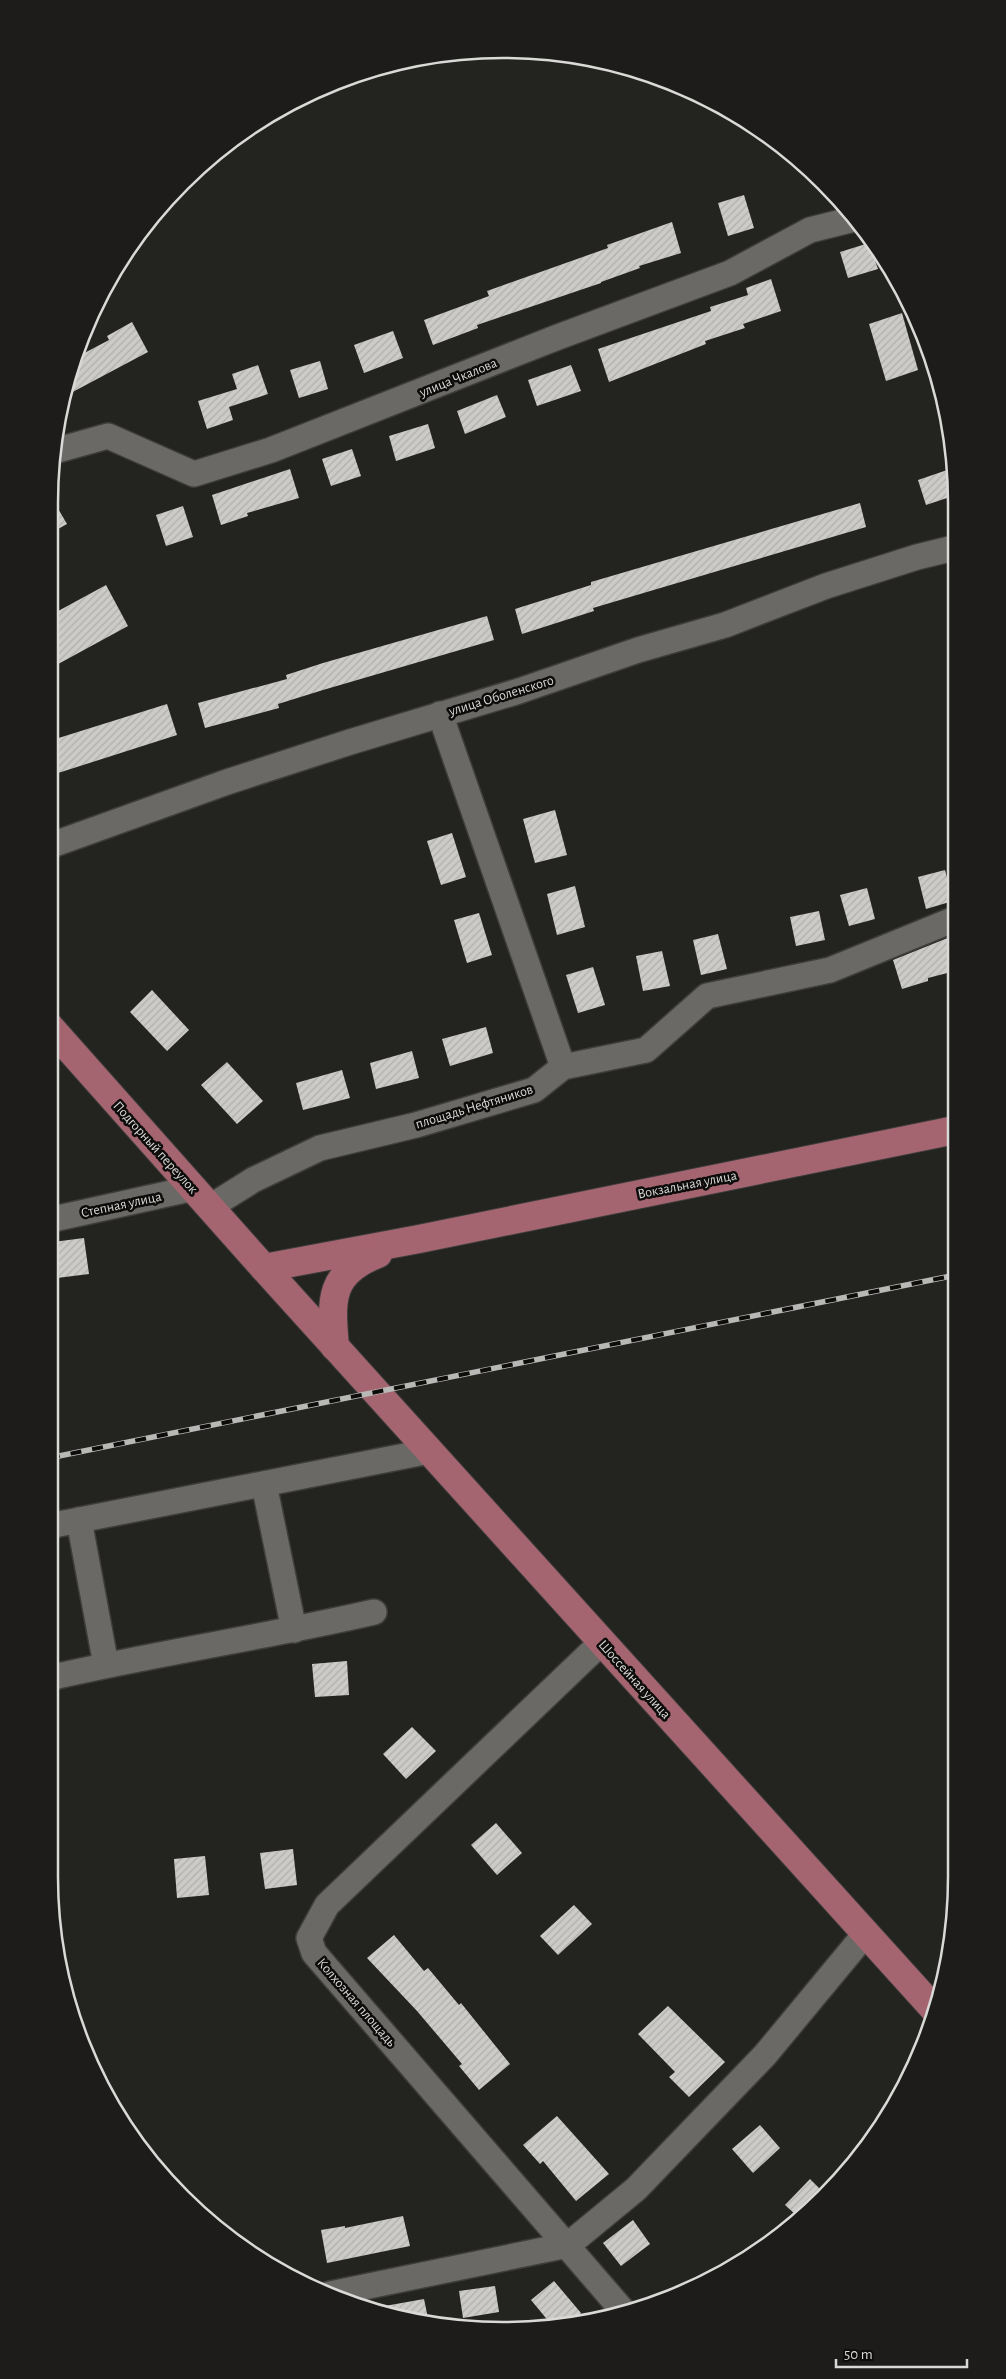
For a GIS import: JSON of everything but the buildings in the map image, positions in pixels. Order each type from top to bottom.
[{"type":"main road","name":"Подгорный переулок","points":[[58,1036],[335,1347]]},
{"type":"main road","name":"Вокзальная улица","points":[[419,1239],[948,1131]]},
{"type":"main road","points":[[264,1268],[419,1239]]},
{"type":"main road","points":[[335,1347],[331,1306],[343,1274],[364,1260],[419,1239]]},
{"type":"main road","name":"Шоссейная улица","points":[[335,1347],[929,2004]]},
{"type":"street","name":"улица Чкалова","points":[[61,449],[108,436],[194,474],[271,450],[567,333],[730,273],[810,230],[847,221]]},
{"type":"street","name":"улица Оболенского","points":[[58,843],[227,782],[440,714],[520,691],[638,650],[725,625],[826,586],[917,557],[948,549]]},
{"type":"street","points":[[440,714],[563,1067]]},
{"type":"street","name":"площадь Нефтяников","points":[[202,1198],[253,1180],[320,1148],[416,1124],[534,1090],[563,1067],[646,1050],[707,996],[830,970],[948,922]]},
{"type":"street","name":"Степная улица","points":[[58,1219],[202,1198]]},
{"type":"street","points":[[58,1524],[430,1451]]},
{"type":"street","points":[[264,1484],[294,1630]]},
{"type":"street","points":[[79,1520],[106,1665]]},
{"type":"street","points":[[58,1676],[106,1665],[294,1630],[374,1612]]},
{"type":"street","name":"Колхозная площадь","points":[[602,1642],[327,1905],[309,1938],[314,1953],[619,2306]]},
{"type":"street","points":[[342,2291],[568,2246],[636,2189],[765,2055],[866,1933]]},
{"type":"railway","points":[[58,1456],[948,1277]]}]
